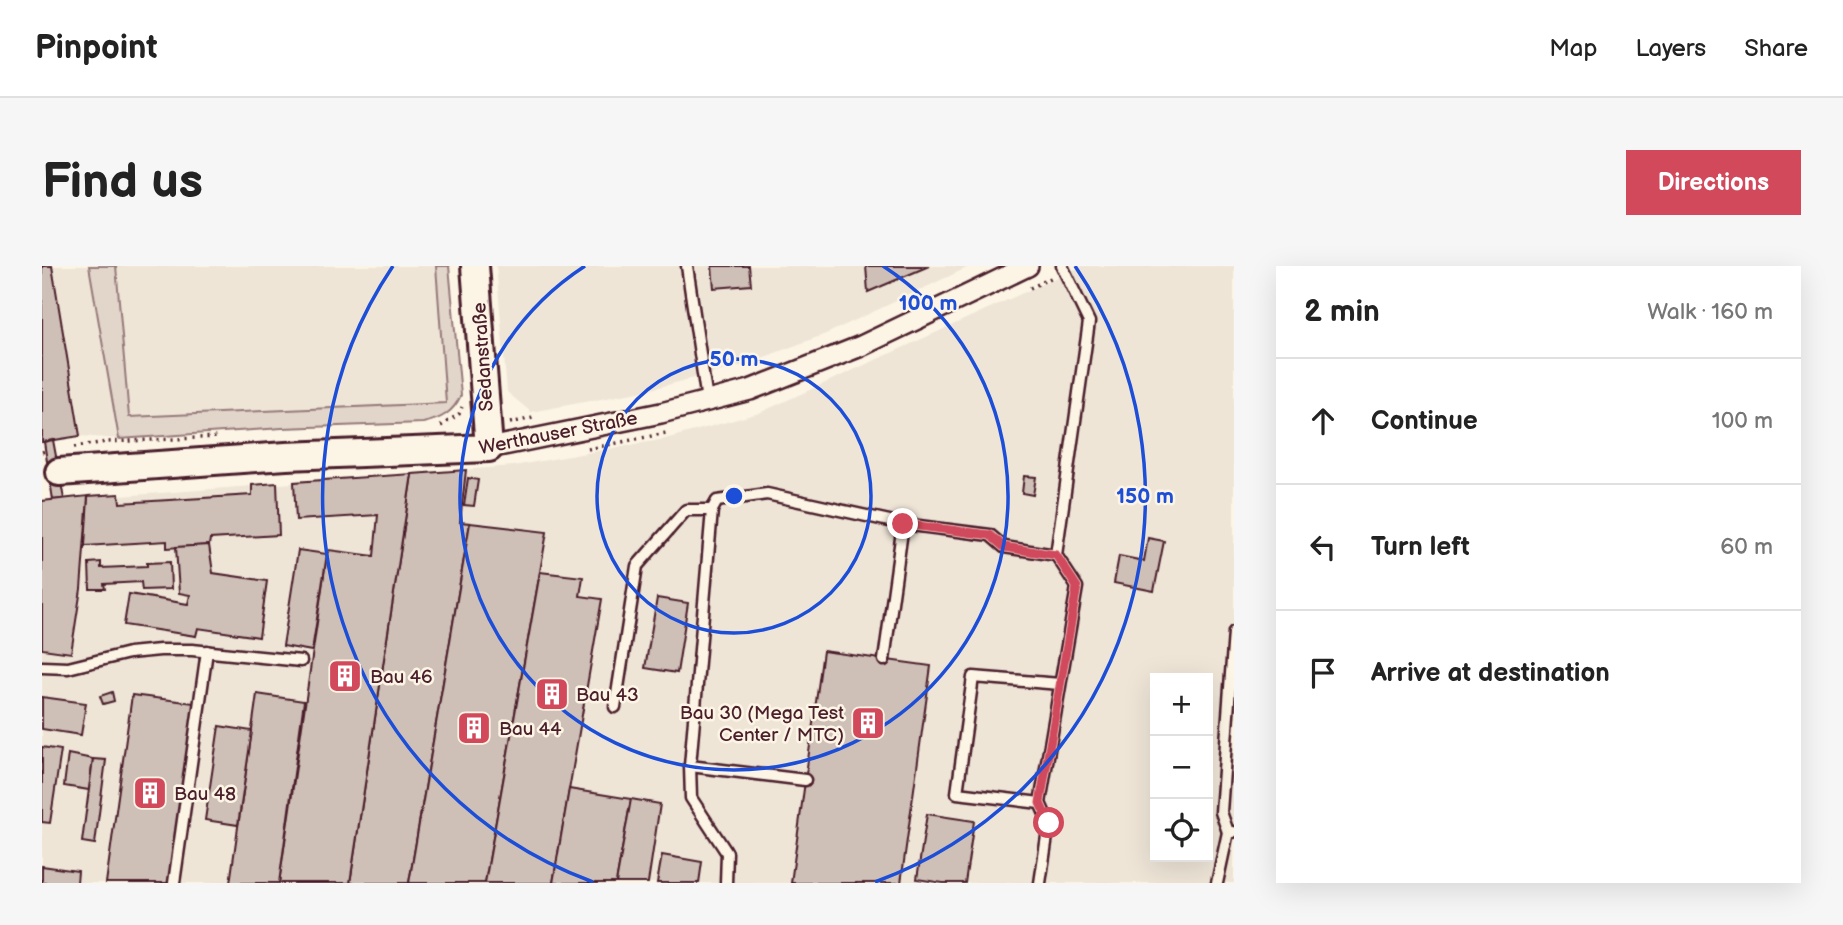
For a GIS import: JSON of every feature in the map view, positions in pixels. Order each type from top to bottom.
[{"type":"main road","name":"Sedanstraße","points":[[475,266],[489,448]]},
{"type":"main road","name":"Werthauser Straße","points":[[51,462],[286,457],[489,448]]},
{"type":"street","name":"Werthauser Straße","points":[[489,448],[661,413],[750,390],[861,346],[1028,266]]},
{"type":"lane","points":[[687,266],[707,401]]},
{"type":"lane","points":[[1040,883],[1049,823],[1040,803],[1077,587],[1056,555],[1088,322],[1062,266]]},
{"type":"lane","points":[[726,883],[727,853],[691,798],[690,766],[712,510],[718,501],[767,494],[903,524],[990,535],[1004,547],[1056,555]]},
{"type":"lane","points":[[615,707],[637,566],[686,510],[712,510]]},
{"type":"lane","points":[[884,660],[903,524]]},
{"type":"lane","points":[[1217,883],[1231,832],[1220,812],[1234,632]]},
{"type":"lane","points":[[42,667],[68,668],[129,653],[160,650],[207,651],[301,661]]},
{"type":"lane","points":[[174,883],[207,651]]},
{"type":"lane","points":[[1040,803],[957,793],[973,677],[1060,684]]},
{"type":"lane","points":[[690,766],[805,780]]},
{"type":"path","points":[[436,427],[444,426],[452,420],[463,405]]},
{"type":"path","points":[[503,424],[542,416]]},
{"type":"path","points":[[51,462],[106,442],[228,436]]},
{"type":"shaded area","points":[[42,266],[449,266],[461,395],[449,413],[423,423],[282,428],[119,439],[80,436],[42,442]]},
{"type":"shaded area","points":[[89,266],[116,266],[129,417],[446,403],[436,266],[449,266],[461,395],[446,414],[423,423],[282,428],[119,439]]},
{"type":"shaded area","points":[[496,266],[971,266],[826,334],[741,366],[644,391],[531,412],[507,392]]},
{"type":"shaded area","points":[[1082,266],[1234,266],[1234,883],[42,883],[42,502],[513,466],[665,439],[759,413]]},
{"type":"building","points":[[42,266],[52,266],[80,436],[42,442]]},
{"type":"building","points":[[712,266],[749,266],[751,285],[714,288]]},
{"type":"building","points":[[866,266],[929,266],[868,292]]},
{"type":"building","points":[[53,440],[64,499],[53,500],[44,442]]},
{"type":"building","points":[[466,470],[460,522],[470,523],[409,883],[350,883],[412,474]]},
{"type":"building","name":"Bau 46","points":[[412,474],[350,883],[279,883],[327,554],[329,550],[374,556],[378,515],[296,520],[294,482]]},
{"type":"building","points":[[1024,476],[1036,477],[1033,495],[1022,493]]},
{"type":"building","points":[[468,478],[478,480],[474,506],[464,505]]},
{"type":"building","points":[[277,483],[279,535],[210,539],[209,545],[167,548],[167,541],[85,546],[88,496],[119,494],[120,503],[252,495],[252,485]]},
{"type":"building","points":[[88,496],[81,589],[71,653],[42,649],[42,501]]},
{"type":"building","name":"Bau 44","points":[[470,523],[547,532],[485,883],[409,883]]},
{"type":"building","points":[[1148,538],[1164,541],[1154,591],[1114,583],[1119,556],[1144,561]]},
{"type":"building","points":[[209,545],[213,573],[267,581],[259,637],[198,628],[196,636],[124,625],[129,594],[188,604],[190,595],[179,593],[176,547]]},
{"type":"building","points":[[298,550],[327,554],[312,651],[283,646]]},
{"type":"building","points":[[101,562],[101,568],[170,562],[171,589],[142,590],[141,582],[104,584],[105,589],[90,589],[89,563]]},
{"type":"building","name":"Bau 43","points":[[540,572],[583,577],[580,596],[602,599],[553,883],[485,883]]},
{"type":"building","points":[[657,598],[688,603],[677,673],[645,668]]},
{"type":"building","name":"Bau 30 (Mega Test Center / MTC)","points":[[823,651],[931,666],[901,883],[791,883]]},
{"type":"building","points":[[112,692],[114,701],[103,704],[100,696]]},
{"type":"building","points":[[257,694],[304,701],[279,883],[230,883]]},
{"type":"building","name":"Bau 48","points":[[132,695],[194,703],[170,883],[106,883]]},
{"type":"building","points":[[42,697],[86,703],[81,735],[42,729]]},
{"type":"building","points":[[219,726],[252,731],[238,825],[205,820]]},
{"type":"building","points":[[42,747],[61,750],[50,823],[42,822]]},
{"type":"building","points":[[68,754],[93,759],[89,790],[64,786]]},
{"type":"building","points":[[93,759],[106,760],[95,844],[82,842]]},
{"type":"building","points":[[569,789],[631,799],[616,883],[553,883]]},
{"type":"building","points":[[631,799],[660,804],[648,883],[616,883]]},
{"type":"building","points":[[927,814],[974,821],[965,883],[917,879]]},
{"type":"building","points":[[662,855],[702,862],[699,883],[657,883]]},
{"type":"building","points":[[42,866],[78,871],[77,883],[42,883]]},
{"type":"place","name":"Bau 46","points":[[345,676]]},
{"type":"place","name":"Bau 43","points":[[552,694]]},
{"type":"place","name":"Bau 30 (Mega Test Center / MTC)","points":[[868,723]]},
{"type":"place","name":"Bau 44","points":[[474,728]]},
{"type":"place","name":"Bau 48","points":[[150,793]]},
{"type":"route","points":[[903,524],[990,535],[1004,547],[1056,555],[1077,587],[1040,803],[1049,823]]}]
